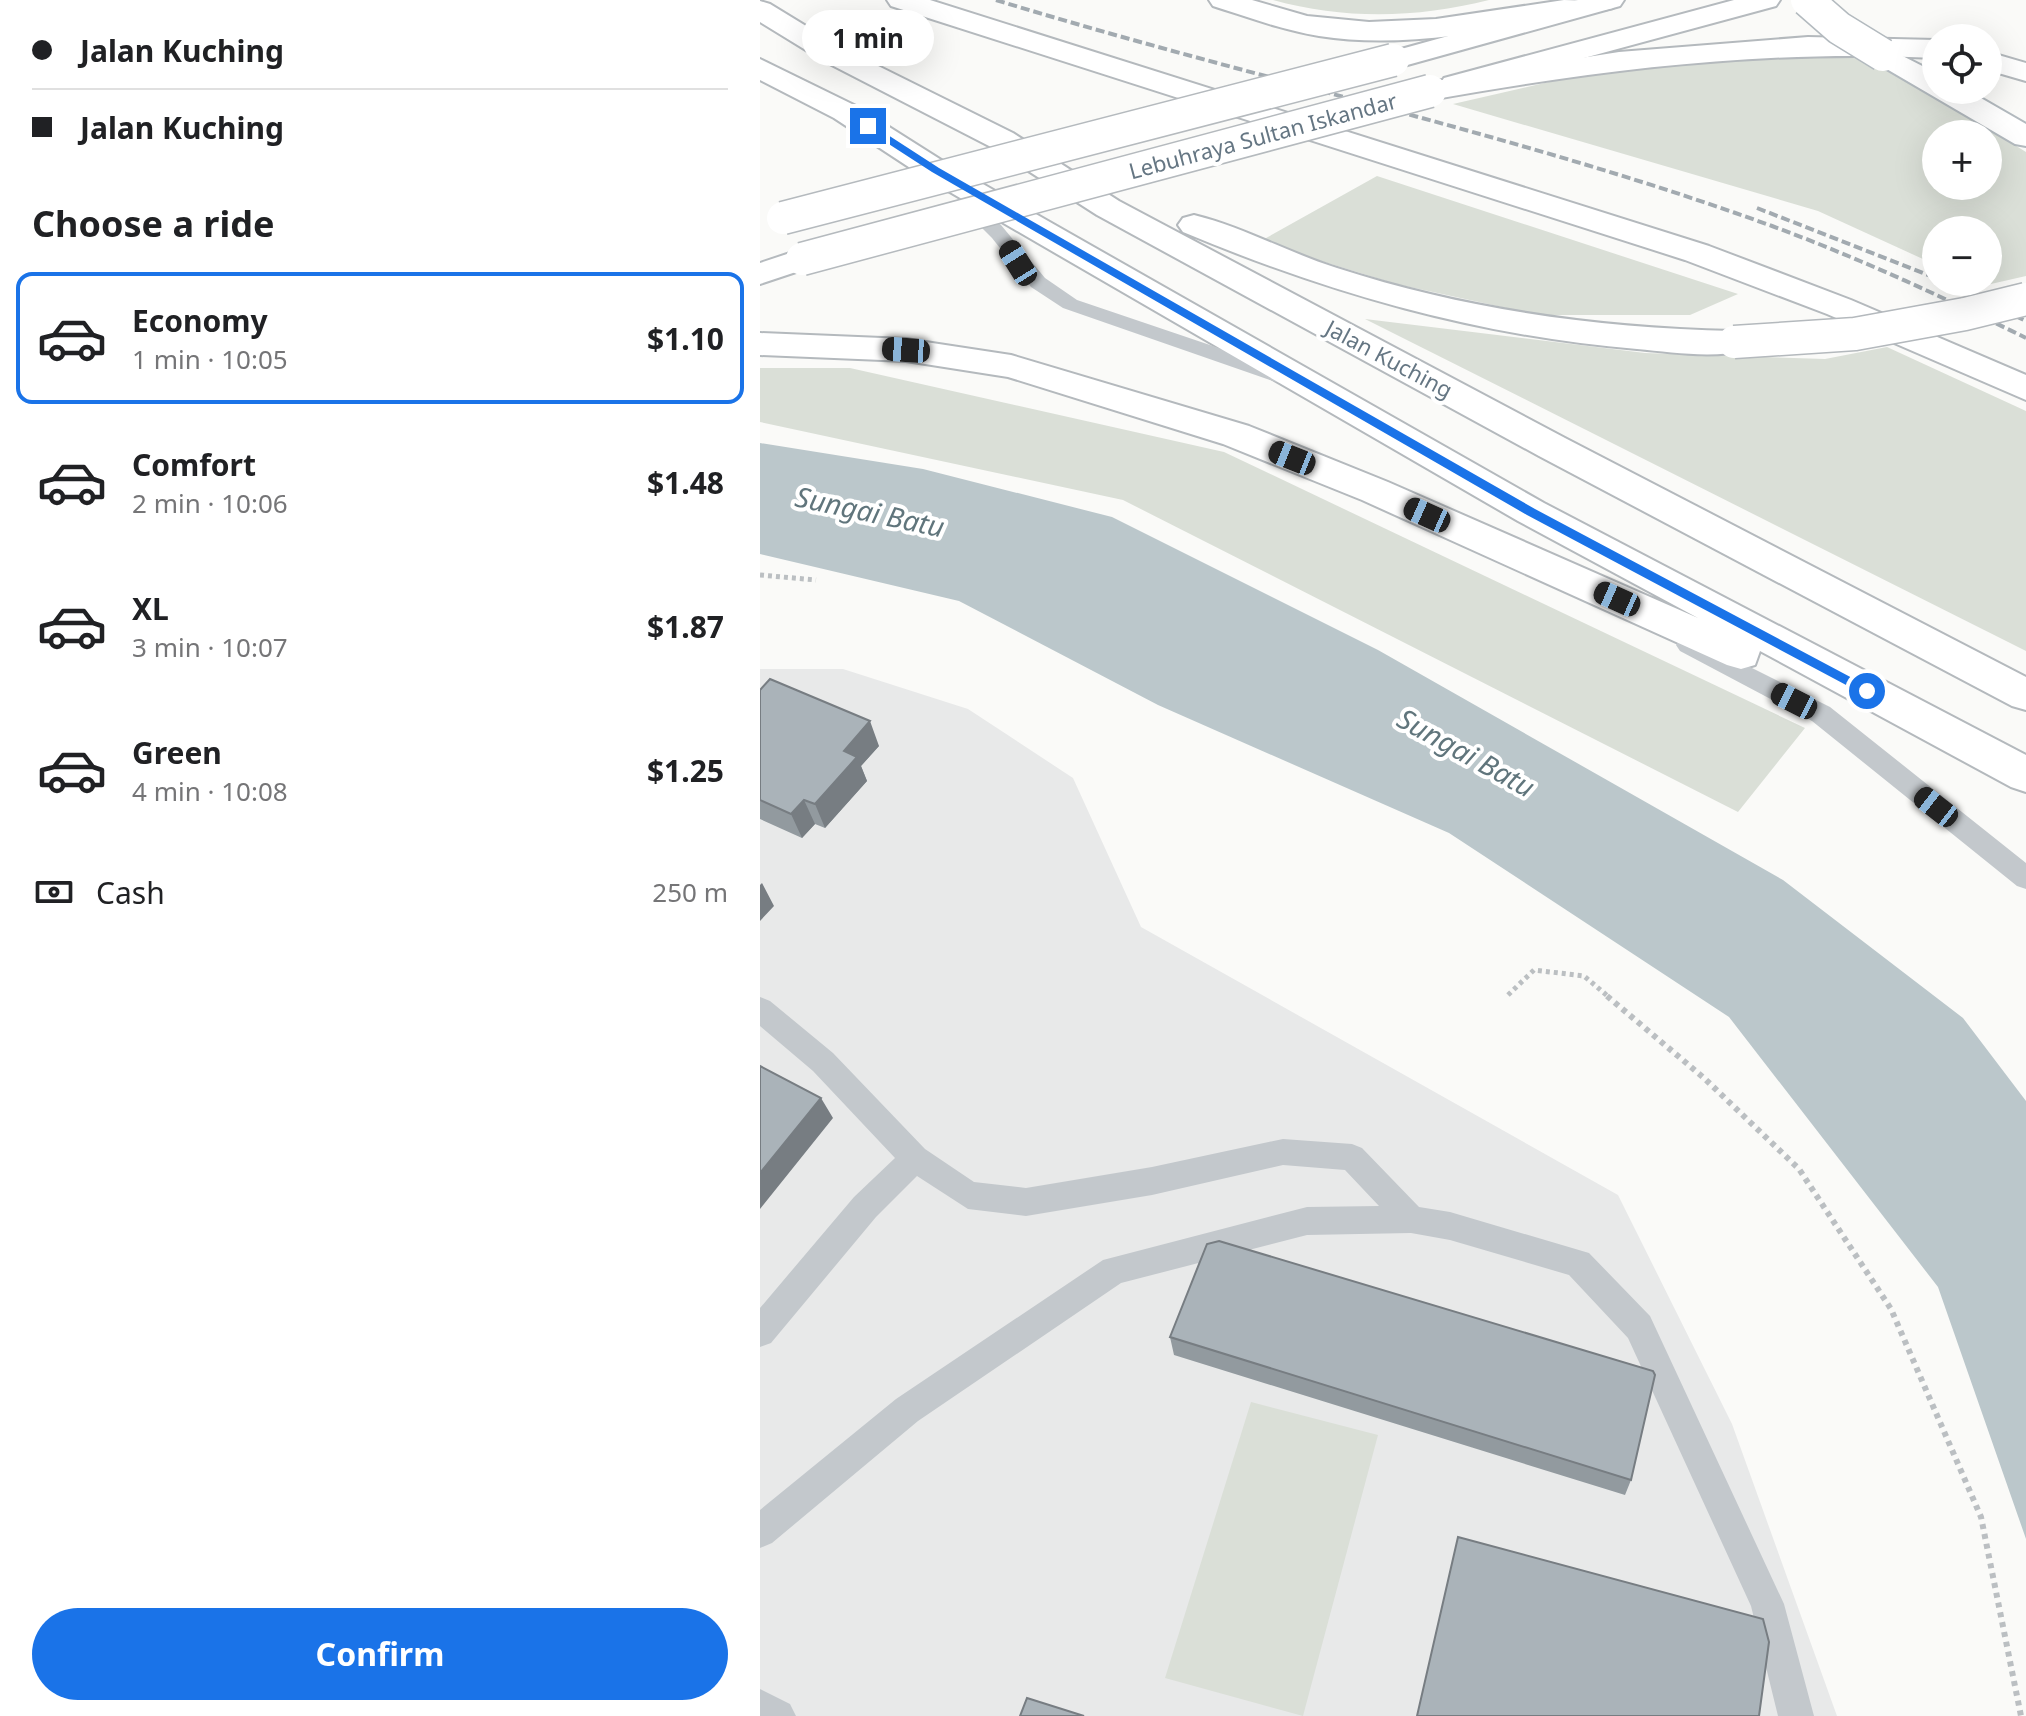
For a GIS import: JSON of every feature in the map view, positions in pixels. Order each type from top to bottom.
[{"type":"main road","points":[[901,0],[1697,253],[1839,307],[2026,388]]},
{"type":"main road","points":[[1223,0],[1289,20],[1333,29],[1386,31],[1434,28],[1607,1]]},
{"type":"main road","name":"Lebuhraya Sultan Iskandar","points":[[760,272],[1766,0]]},
{"type":"main road","points":[[1807,0],[1839,28],[1922,77]]},
{"type":"main road","name":"Lebuhraya Sultan Iskandar","points":[[771,221],[1057,150],[1607,1]]},
{"type":"main road","name":"Jalan Kuching","points":[[760,10],[832,54],[1002,140],[1108,208],[1552,447],[2026,695]]},
{"type":"main road","points":[[1430,91],[1564,67],[1692,51],[1829,45],[1922,48]]},
{"type":"main road","points":[[2002,65],[2026,72]]},
{"type":"main road","points":[[760,68],[845,112],[935,170],[1531,512],[2026,775]]},
{"type":"main road","points":[[1969,104],[2026,137]]},
{"type":"main road","points":[[1002,140],[1247,248],[1341,281],[1511,325],[1661,342],[1734,342],[1869,332],[2026,299]]},
{"type":"main road","points":[[760,344],[906,350],[1011,366],[1236,435],[1375,491],[1756,660],[1895,706]]},
{"type":"lane","points":[[935,170],[1003,239],[1018,263],[1044,290],[1070,304],[1314,387]]},
{"type":"lane","points":[[1506,550],[1821,714],[2026,878]]},
{"type":"lane","points":[[760,1009],[823,1062],[915,1158],[968,1195],[1026,1202],[1152,1181],[1283,1152],[1352,1157],[1411,1219]]},
{"type":"lane","points":[[760,1332],[865,1207],[915,1158]]},
{"type":"lane","points":[[760,1531],[907,1410],[1114,1270],[1307,1221],[1411,1219],[1450,1226],[1578,1263],[1639,1327],[1767,1604],[1796,1716]]},
{"type":"lane","points":[[760,1707],[778,1716]]},
{"type":"path","points":[[760,575],[816,580]]},
{"type":"path","points":[[1508,995],[1534,970],[1584,976],[1704,1078],[1799,1169],[1891,1309],[1981,1517],[2021,1716]]},
{"type":"shaded area","points":[[1273,0],[1489,0],[1408,13],[1354,14]]},
{"type":"shaded area","points":[[1752,54],[1872,57],[1922,88],[1922,104],[1948,104],[1974,120],[1922,120],[1922,200],[2002,200],[2002,137],[2026,152],[2026,276],[2002,281],[2002,216],[1922,216],[1922,259],[1818,211],[1453,104],[1579,75]]},
{"type":"shaded area","points":[[1377,176],[1738,294],[1690,315],[1539,315],[1396,284],[1259,242]]},
{"type":"shaded area","points":[[1365,319],[1645,353],[1825,359],[1887,347],[2026,411],[2026,651]]},
{"type":"shaded area","points":[[760,368],[850,368],[1224,452],[1805,728],[1738,812],[1123,500],[760,422]]},
{"type":"shaded area","points":[[760,669],[843,669],[968,709],[1073,778],[1141,927],[1618,1195],[1732,1424],[1837,1716],[760,1716]]},
{"type":"shaded area","points":[[1251,1402],[1378,1435],[1303,1716],[1165,1678]]},
{"type":"water","name":"Sungai Batu","points":[[760,443],[923,469],[1112,517],[1378,650],[1783,880],[1963,1018],[2026,1101],[2026,1539],[1938,1287],[1729,1017],[1449,833],[1158,705],[959,601],[760,554]]},
{"type":"building","points":[[770,679],[870,721],[844,751],[857,757],[815,804],[804,800],[791,814],[760,800],[760,690]]},
{"type":"building","points":[[760,1066],[821,1098],[760,1173]]},
{"type":"building","points":[[1219,1241],[1653,1371],[1655,1375],[1631,1480],[1170,1337],[1207,1244]]},
{"type":"building","points":[[1458,1537],[1763,1619],[1769,1642],[1759,1716],[1417,1716]]},
{"type":"building","points":[[1027,1698],[1084,1716],[1020,1716]]},
{"type":"railway","points":[[996,0],[1483,135],[1677,193],[1837,251],[2026,338]]},
{"type":"railway","points":[[1757,208],[1922,273]]},
{"type":"railway","points":[[1974,296],[2026,321]]},
{"type":"route","points":[[868,126],[935,170],[1531,512],[1867,691]]}]
